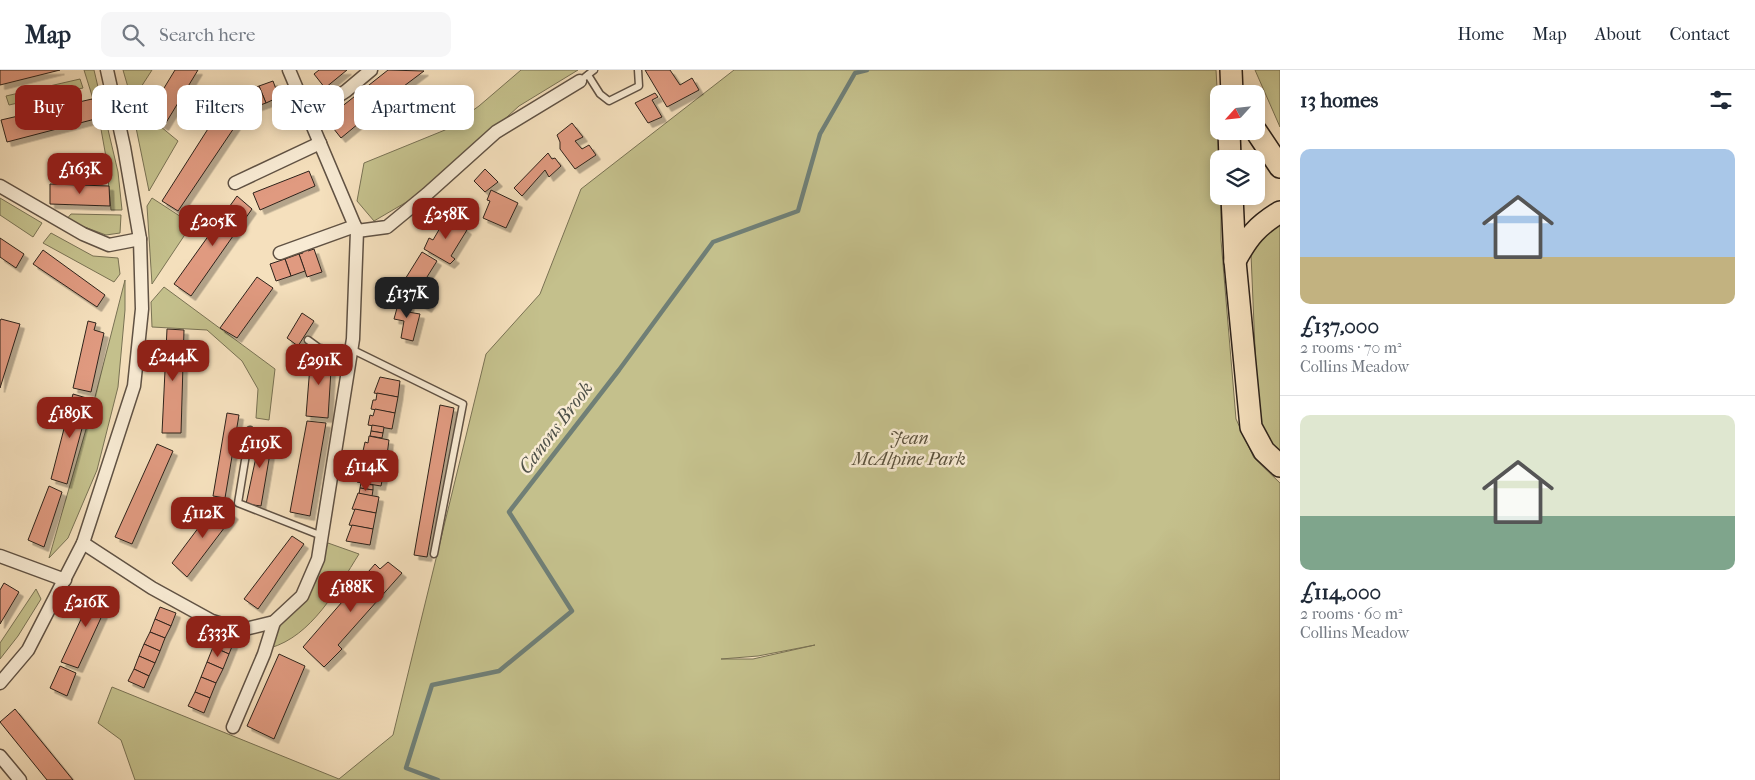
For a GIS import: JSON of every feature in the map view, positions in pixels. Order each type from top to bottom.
[{"type":"main road","points":[[1262,140],[1280,167]]},
{"type":"main road","points":[[1232,205],[1235,261],[1251,428],[1264,451],[1280,466]]},
{"type":"main road","points":[[1235,261],[1245,242],[1260,225],[1280,212]]},
{"type":"street","points":[[0,683],[28,650],[83,543],[134,386],[142,308],[140,239],[124,147],[107,70]]},
{"type":"street","points":[[289,70],[296,85]]},
{"type":"street","points":[[344,92],[371,70]]},
{"type":"street","points":[[280,253],[356,229],[387,227],[430,192],[496,132],[584,78]]},
{"type":"street","points":[[83,543],[152,588],[212,621],[241,630],[274,622],[302,596],[318,559],[351,351],[356,229],[315,130]]},
{"type":"street","points":[[235,184],[320,143]]},
{"type":"street","points":[[0,186],[83,234],[109,245],[140,239]]},
{"type":"street","points":[[0,556],[65,580]]},
{"type":"street","points":[[234,727],[264,654],[274,622]]},
{"type":"street","points":[[0,756],[20,780]]},
{"type":"lane","points":[[594,70],[584,78],[609,101],[639,86],[638,70]]},
{"type":"lane","points":[[308,340],[319,348],[351,351],[463,404],[434,554]]},
{"type":"lane","points":[[250,430],[238,503],[322,536]]},
{"type":"green space","points":[[84,70],[94,70],[98,85],[92,85],[92,96]]},
{"type":"green space","points":[[123,70],[152,70],[142,85],[127,85]]},
{"type":"green space","points":[[521,70],[578,70],[519,106],[427,190],[374,221],[357,201],[364,163],[445,130],[474,130],[474,110]]},
{"type":"green space","name":"Jean McAlpine Park","points":[[734,70],[1216,70],[1217,85],[1210,85],[1210,140],[1220,140],[1220,150],[1210,150],[1210,205],[1221,205],[1221,240],[1236,419],[1254,458],[1280,483],[1280,780],[135,780],[121,740],[98,723],[112,687],[339,779],[393,735],[486,354],[540,294],[581,189]],"holes":[[[815,645],[753,659],[721,659],[758,656]]]},
{"type":"green space","points":[[1255,70],[1280,70],[1280,127],[1265,93],[1265,85],[1262,85]]},
{"type":"green space","points":[[80,79],[82,85],[54,85]]},
{"type":"green space","points":[[15,94],[15,104],[9,105],[6,96]]},
{"type":"green space","points":[[101,130],[108,130],[118,172],[122,210],[111,210],[106,157]]},
{"type":"green space","points":[[136,130],[165,130],[178,141],[149,191]]},
{"type":"green space","points":[[0,198],[42,223],[33,237],[0,215]]},
{"type":"green space","points":[[152,198],[192,224],[152,284],[147,206]]},
{"type":"green space","points":[[71,214],[121,215],[120,233],[106,235],[66,220]]},
{"type":"green space","points":[[1280,222],[1280,451],[1272,445],[1258,419],[1251,254],[1263,232]]},
{"type":"green space","points":[[51,233],[93,256],[118,258],[120,274],[114,282],[43,243]]},
{"type":"green space","points":[[125,280],[125,310],[118,387],[97,470],[68,538],[49,558],[93,405]]},
{"type":"green space","points":[[164,287],[275,369],[269,420],[256,418],[258,389],[242,361],[207,330],[152,327],[151,302]]},
{"type":"green space","points":[[328,543],[359,554],[332,596],[311,622],[285,642],[270,648],[278,622],[321,561]]},
{"type":"green space","points":[[36,589],[41,599],[18,636],[0,659],[0,643]]},
{"type":"building","points":[[0,70],[60,70],[0,85]]},
{"type":"building","points":[[175,70],[198,70],[189,85],[177,85],[177,105],[167,121],[167,85]]},
{"type":"building","points":[[319,70],[347,70],[329,85],[323,85],[314,74]]},
{"type":"building","points":[[388,70],[424,71],[405,85],[369,85]]},
{"type":"building","points":[[645,70],[670,70],[680,85],[692,78],[699,90],[667,107]]},
{"type":"building","points":[[273,81],[274,85],[272,85],[272,100],[266,103],[262,93],[262,85]]},
{"type":"building","points":[[262,93],[266,103],[262,104]]},
{"type":"building","points":[[655,93],[658,97],[652,100],[662,117],[648,123],[635,103]]},
{"type":"building","points":[[354,97],[354,127],[341,138],[335,130],[344,130],[344,105]]},
{"type":"building","points":[[92,99],[92,120],[82,122],[82,101]]},
{"type":"building","points":[[15,117],[15,130],[53,130],[7,142],[1,120]]},
{"type":"building","points":[[572,123],[583,137],[575,141],[582,149],[589,145],[596,155],[575,169],[560,149],[557,135]]},
{"type":"building","points":[[207,130],[233,130],[178,211],[162,201]]},
{"type":"building","points":[[548,153],[561,166],[549,177],[545,170],[522,196],[514,188]]},
{"type":"building","points":[[485,169],[498,182],[485,192],[474,181]]},
{"type":"building","points":[[309,171],[315,186],[260,210],[253,193]]},
{"type":"building","points":[[50,184],[109,186],[110,206],[50,204]]},
{"type":"building","points":[[491,190],[518,203],[506,228],[483,218],[490,201],[487,200]]},
{"type":"building","points":[[237,196],[252,209],[191,296],[174,284]]},
{"type":"building","points":[[447,216],[467,230],[451,256],[455,259],[450,264],[424,249],[429,238],[433,240]]},
{"type":"building","points":[[0,238],[24,254],[16,268],[0,257]]},
{"type":"building","points":[[307,247],[308,251],[314,249],[322,272],[307,277],[299,254],[303,253],[301,249]]},
{"type":"building","points":[[43,250],[105,295],[97,307],[33,264]]},
{"type":"building","points":[[422,252],[437,261],[417,293],[431,302],[427,308],[401,292],[405,287],[402,284]]},
{"type":"building","points":[[299,254],[305,271],[291,276],[285,259]]},
{"type":"building","points":[[285,259],[291,276],[276,281],[270,264]]},
{"type":"building","points":[[257,277],[273,288],[237,338],[220,328]]},
{"type":"building","points":[[400,297],[411,299],[408,312],[420,314],[413,341],[401,338],[404,321],[394,319]]},
{"type":"building","points":[[302,313],[314,321],[298,346],[287,338]]},
{"type":"building","points":[[1,319],[20,324],[0,388],[0,321]]},
{"type":"building","points":[[88,321],[96,323],[94,330],[104,333],[91,392],[73,388]]},
{"type":"building","points":[[167,329],[184,330],[181,433],[162,433]]},
{"type":"building","points":[[311,353],[332,354],[328,418],[306,416]]},
{"type":"building","points":[[380,377],[400,381],[398,397],[374,393]]},
{"type":"building","points":[[377,393],[398,397],[395,413],[371,409],[373,400],[376,400]]},
{"type":"building","points":[[73,394],[90,399],[67,484],[51,479]]},
{"type":"building","points":[[440,405],[454,408],[427,557],[414,555]]},
{"type":"building","points":[[375,409],[395,413],[392,429],[368,425],[370,415],[373,416]]},
{"type":"building","points":[[227,413],[239,415],[225,498],[213,496]]},
{"type":"building","points":[[307,421],[326,423],[310,516],[290,512]]},
{"type":"building","points":[[372,425],[384,427],[383,433],[371,431]]},
{"type":"building","points":[[262,429],[274,430],[261,506],[246,504]]},
{"type":"building","points":[[371,431],[383,433],[382,438],[370,436]]},
{"type":"building","points":[[369,436],[389,440],[387,455],[363,451],[365,442],[368,443]]},
{"type":"building","points":[[157,444],[173,451],[132,544],[115,537]]},
{"type":"building","points":[[367,452],[387,455],[384,471],[360,467],[361,458],[365,459]]},
{"type":"building","points":[[364,467],[384,471],[381,486],[357,482],[358,473],[363,473]]},
{"type":"building","points":[[361,483],[373,485],[373,490],[360,488]]},
{"type":"building","points":[[49,486],[62,492],[44,547],[28,540]]},
{"type":"building","points":[[360,488],[373,490],[372,496],[359,494]]},
{"type":"building","points":[[358,493],[379,497],[376,513],[352,509]]},
{"type":"building","points":[[217,503],[234,515],[187,577],[172,563]]},
{"type":"building","points":[[355,509],[376,513],[373,529],[349,525]]},
{"type":"building","points":[[352,525],[373,529],[370,545],[346,541]]},
{"type":"building","points":[[292,536],[304,544],[258,609],[244,599]]},
{"type":"building","points":[[388,562],[402,573],[338,645],[342,649],[324,667],[303,647],[375,564],[380,569]]},
{"type":"building","points":[[4,583],[19,592],[0,624],[0,590]]},
{"type":"building","points":[[96,587],[111,596],[78,668],[61,662]]},
{"type":"building","points":[[160,607],[176,613],[171,626],[155,619]]},
{"type":"building","points":[[155,619],[171,626],[165,638],[150,632]]},
{"type":"building","points":[[150,632],[165,638],[160,651],[144,644]]},
{"type":"building","points":[[220,633],[235,639],[229,654],[213,647]]},
{"type":"building","points":[[144,644],[160,651],[155,663],[139,656]]},
{"type":"building","points":[[213,647],[229,654],[223,669],[207,662]]},
{"type":"building","points":[[279,654],[305,666],[274,739],[247,726]]},
{"type":"building","points":[[139,656],[155,663],[149,676],[134,669]]},
{"type":"building","points":[[207,662],[223,669],[216,683],[201,677]]},
{"type":"building","points":[[60,666],[76,673],[67,696],[50,688]]},
{"type":"building","points":[[134,669],[149,676],[144,688],[128,681]]},
{"type":"building","points":[[201,677],[216,683],[210,698],[195,692]]},
{"type":"building","points":[[195,692],[210,698],[204,713],[188,706]]},
{"type":"building","points":[[15,709],[73,780],[47,780],[0,722]]},
{"type":"waterway","name":"Canons Brook","points":[[438,780],[406,768],[432,685],[499,671],[572,611],[509,512],[619,370],[713,242],[798,211],[820,134],[855,73],[867,70]]}]
